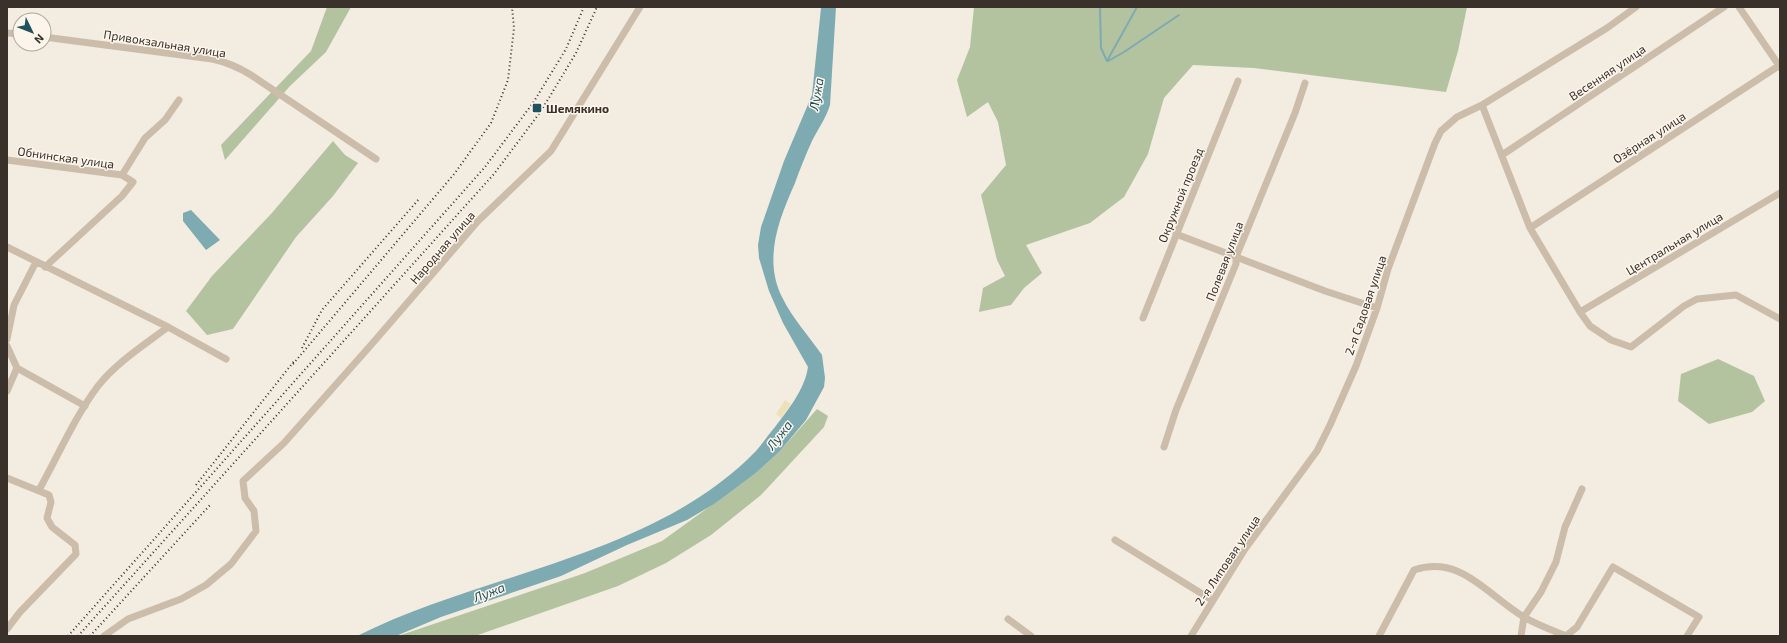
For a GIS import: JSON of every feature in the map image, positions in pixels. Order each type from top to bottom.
[{"type":"street","name":"Народная улица","points":[[104,636],[128,619],[181,599],[206,585],[232,564],[256,530],[254,511],[245,498],[243,481],[289,437],[372,345],[478,221],[551,151],[640,7]]},
{"type":"street","name":"2-я Садовая улица","points":[[1283,497],[1317,451],[1356,366],[1377,308],[1388,269],[1435,143],[1441,131],[1457,117],[1482,105],[1607,28],[1636,7]]},
{"type":"street","name":"Весенняя улица","points":[[1502,155],[1724,7]]},
{"type":"street","points":[[1739,7],[1780,66]]},
{"type":"street","name":"Привокзальная улица","points":[[52,38],[226,62],[251,75],[376,159]]},
{"type":"street","name":"Озёрная улица","points":[[1530,228],[1780,66]]},
{"type":"street","name":"Окружной проезд","points":[[1143,318],[1238,81]]},
{"type":"street","name":"Полевая улица","points":[[1164,447],[1176,410],[1236,264],[1236,257],[1295,113],[1305,83]]},
{"type":"street","points":[[45,267],[122,196],[133,182],[122,175],[145,138],[165,120],[179,100]]},
{"type":"street","points":[[1482,105],[1530,228],[1580,312],[1590,326],[1611,340],[1631,347],[1684,306],[1697,299],[1736,295],[1780,319]]},
{"type":"street","name":"Обнинская улица","points":[[7,160],[122,175]]},
{"type":"street","name":"Центральная улица","points":[[1580,312],[1780,193]]},
{"type":"street","points":[[1176,234],[1377,308]]},
{"type":"street","points":[[7,247],[168,327],[226,359]]},
{"type":"street","points":[[7,339],[14,305],[36,262]]},
{"type":"street","points":[[40,490],[98,385],[125,360],[168,327]]},
{"type":"street","points":[[7,346],[17,368],[86,406]]},
{"type":"street","points":[[7,391],[17,368]]},
{"type":"street","points":[[7,478],[40,490],[48,495],[52,502],[47,518],[52,527],[75,545],[76,554],[20,612],[7,629]]},
{"type":"street","points":[[1521,636],[1524,617],[1542,592],[1556,562],[1565,527],[1582,489]]},
{"type":"street","name":"2-я Липовая улица","points":[[1191,636],[1245,549],[1283,497]]},
{"type":"street","points":[[1115,540],[1212,600]]},
{"type":"street","points":[[1379,636],[1414,570],[1428,565],[1440,566],[1474,579],[1524,617],[1566,636],[1577,627],[1613,567],[1700,618],[1687,636]]},
{"type":"street","points":[[1008,619],[1032,636]]},
{"type":"green space","points":[[327,7],[351,7],[326,52],[290,86],[225,160],[221,145],[311,51]]},
{"type":"green space","points":[[974,7],[1467,7],[1458,51],[1446,92],[1254,68],[1193,65],[1164,98],[1148,154],[1124,197],[1090,223],[1026,245],[1042,273],[1024,288],[1011,305],[979,312],[983,288],[1005,276],[997,260],[981,195],[1006,165],[998,122],[988,102],[967,117],[957,80],[970,47]]},
{"type":"green space","points":[[333,141],[345,155],[358,163],[333,196],[296,237],[233,329],[207,335],[186,311],[212,276],[271,214]]},
{"type":"green space","points":[[1718,359],[1754,376],[1765,401],[1752,412],[1709,424],[1678,401],[1681,374]]},
{"type":"green space","points":[[817,409],[828,416],[824,427],[761,495],[711,535],[666,563],[618,586],[475,636],[398,636],[585,573],[662,541],[756,473],[780,451]]},
{"type":"sand","points":[[785,400],[791,404],[781,418],[776,414]]},
{"type":"water","name":"Лужа","points":[[836,7],[830,105],[810,146],[784,211],[775,239],[774,268],[776,283],[786,305],[822,355],[825,378],[824,387],[806,420],[780,451],[756,473],[714,504],[687,520],[627,545],[561,576],[441,617],[396,636],[357,636],[407,614],[566,559],[618,539],[668,516],[715,487],[756,451],[780,420],[800,391],[808,367],[783,323],[769,291],[759,258],[758,245],[761,227],[784,161],[812,95],[821,8]]},
{"type":"water","points":[[191,210],[220,240],[206,250],[183,221],[183,213]]},
{"type":"waterway","points":[[1100,7],[1101,48],[1107,61],[1137,7]]},
{"type":"waterway","points":[[1108,61],[1179,15]]},
{"type":"railway","points":[[293,364],[455,173],[491,123],[508,80],[514,28],[512,7]]},
{"type":"railway","points":[[68,636],[485,167],[533,103],[566,49],[584,7]]},
{"type":"railway","points":[[78,636],[494,174],[541,111],[576,53],[597,7]]},
{"type":"railway","points":[[302,348],[322,310],[419,199]]},
{"type":"railway","points":[[196,485],[295,360]]},
{"type":"railway","points":[[90,636],[211,504]]},
{"type":"place","name":"Шемякино","points":[[537,108]]}]
